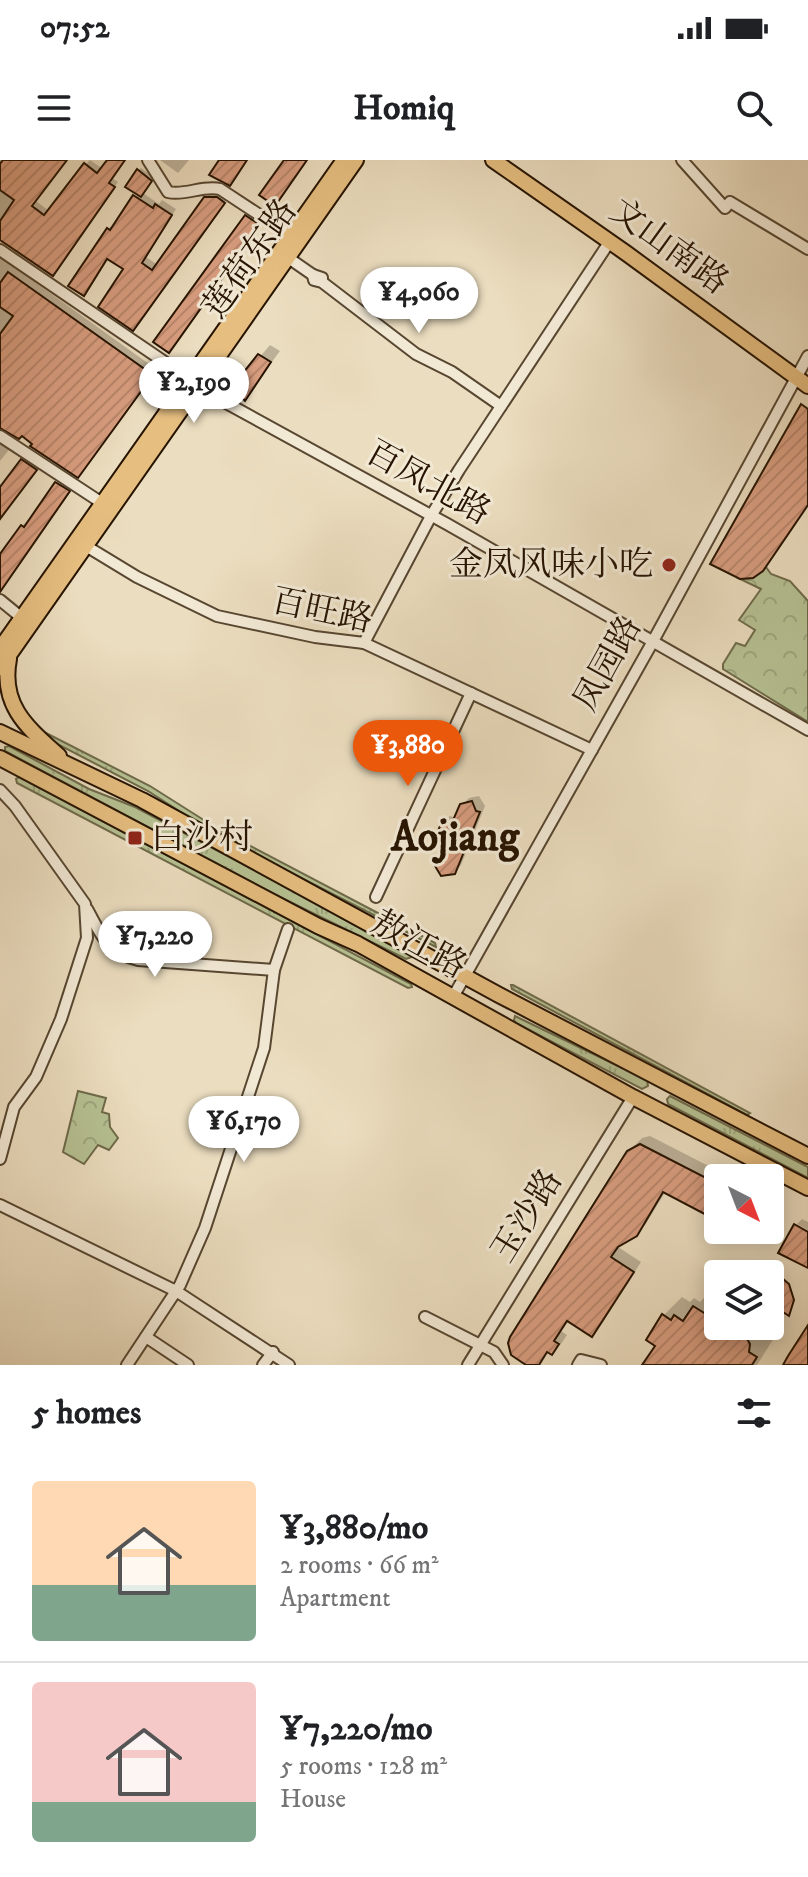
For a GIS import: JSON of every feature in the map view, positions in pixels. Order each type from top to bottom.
[{"type":"main road","name":"莲荷东路","points":[[6,645],[86,546],[290,235],[344,160]]},
{"type":"main road","name":"莲荷东路","points":[[0,668],[6,645],[22,618],[102,503],[356,160]]},
{"type":"main road","name":"文山南路","points":[[493,160],[610,241],[802,382]]},
{"type":"main road","points":[[6,645],[8,702],[23,724],[65,762]]},
{"type":"main road","name":"敖江路","points":[[0,732],[142,800],[514,1003],[808,1156]]},
{"type":"main road","name":"敖江路","points":[[0,758],[411,973],[633,1097],[808,1188]]},
{"type":"main road","points":[[411,973],[422,951]]},
{"type":"main road","points":[[502,1025],[514,1003]]},
{"type":"street","points":[[148,160],[168,192],[174,194],[209,187],[220,189],[290,235]]},
{"type":"street","points":[[682,160],[725,208],[730,202],[808,249]]},
{"type":"street","points":[[364,643],[431,516],[610,241]]},
{"type":"street","name":"百凤北路","points":[[0,250],[194,382],[262,424],[808,730]]},
{"type":"street","points":[[287,257],[416,354],[452,372],[501,406]]},
{"type":"street","name":"凤园路","points":[[453,997],[802,382],[808,356]]},
{"type":"street","points":[[0,436],[102,503]]},
{"type":"street","name":"百旺路","points":[[86,546],[137,577],[217,616],[315,637],[364,643],[592,750]]},
{"type":"street","points":[[0,600],[22,618]]},
{"type":"street","points":[[376,897],[471,693]]},
{"type":"street","points":[[0,790],[85,904],[106,944],[119,956],[274,970]]},
{"type":"street","points":[[0,1159],[14,1107],[36,1077],[61,1019],[87,938],[85,904]]},
{"type":"street","points":[[127,1365],[176,1291],[205,1228],[264,1048],[274,970],[288,929]]},
{"type":"street","name":"玉沙路","points":[[468,1365],[633,1097]]},
{"type":"street","points":[[0,1205],[176,1291],[289,1365]]},
{"type":"street","points":[[425,1317],[481,1344],[494,1352],[503,1365]]},
{"type":"street","points":[[146,1337],[188,1365]]},
{"type":"street","points":[[263,1365],[273,1352]]},
{"type":"street","points":[[578,1365],[581,1360],[601,1365]]},
{"type":"green space","points":[[766,567],[771,574],[790,581],[808,601],[808,722],[723,669],[736,643],[745,646],[755,630],[739,620],[761,589],[740,579],[753,578]]},
{"type":"green space","points":[[42,731],[150,786],[218,829],[435,943],[436,947],[212,832],[148,791],[40,735]]},
{"type":"green space","points":[[9,746],[89,789],[135,807],[409,952],[412,957],[406,959],[274,894],[5,751],[5,747]]},
{"type":"green space","points":[[19,777],[412,987],[408,988],[17,783]]},
{"type":"green space","points":[[511,985],[750,1113],[747,1115],[512,989]]},
{"type":"green space","points":[[515,1016],[647,1080],[648,1086],[642,1089],[516,1023]]},
{"type":"green space","points":[[78,1091],[106,1098],[102,1112],[109,1114],[110,1127],[118,1138],[109,1150],[98,1145],[84,1164],[63,1152]]},
{"type":"green space","points":[[670,1096],[808,1167],[808,1178],[668,1104]]},
{"type":"building","points":[[3,160],[67,160],[32,206],[44,215],[84,163],[97,173],[107,160],[125,160],[109,183],[115,187],[53,276],[0,240],[0,221],[14,200],[0,190],[0,164]]},
{"type":"building","points":[[219,160],[247,160],[230,186],[209,175]]},
{"type":"building","points":[[284,160],[307,160],[275,206],[259,195]]},
{"type":"building","points":[[137,169],[152,181],[141,197],[125,187]]},
{"type":"building","points":[[133,195],[153,208],[155,204],[172,215],[142,263],[152,270],[204,197],[217,197],[225,203],[133,331],[98,307],[123,269],[107,259],[84,296],[68,286]]},
{"type":"building","points":[[245,215],[260,225],[169,353],[153,342]]},
{"type":"building","points":[[8,272],[153,375],[78,478],[30,446],[32,444],[22,436],[19,439],[0,428],[0,334],[13,316],[0,307],[0,283]]},
{"type":"building","points":[[258,354],[271,362],[245,401],[235,390],[235,383]]},
{"type":"building","points":[[801,404],[808,409],[808,505],[763,571],[753,578],[740,579],[710,564]]},
{"type":"building","points":[[21,459],[37,470],[0,519],[0,487]]},
{"type":"building","points":[[55,482],[70,491],[0,592],[0,554],[21,525],[24,527]]},
{"type":"building","points":[[472,801],[476,811],[480,812],[455,874],[441,876],[435,866],[443,845],[434,841],[442,821],[451,825],[460,804]]},
{"type":"building","points":[[640,1144],[704,1177],[704,1214],[663,1192],[637,1236],[618,1247],[611,1257],[634,1272],[592,1337],[567,1321],[554,1341],[559,1344],[552,1355],[547,1352],[539,1365],[526,1365],[511,1355],[510,1337],[627,1151]]},
{"type":"building","points":[[794,1224],[808,1232],[808,1268],[778,1253]]},
{"type":"building","points":[[784,1280],[789,1284],[794,1300],[789,1316],[784,1313]]},
{"type":"building","points":[[693,1306],[704,1313],[704,1340],[748,1340],[749,1352],[757,1357],[752,1365],[642,1365],[655,1346],[646,1340],[662,1314],[671,1320],[674,1315],[683,1321]]},
{"type":"building","points":[[808,1325],[808,1365],[783,1365],[788,1356]]},
{"type":"place","name":"金凤风味小吃","points":[[669,565]]},
{"type":"place","name":"白沙村","points":[[135,838]]},
{"type":"district","name":"Aojiang","points":[[455,838]]}]
